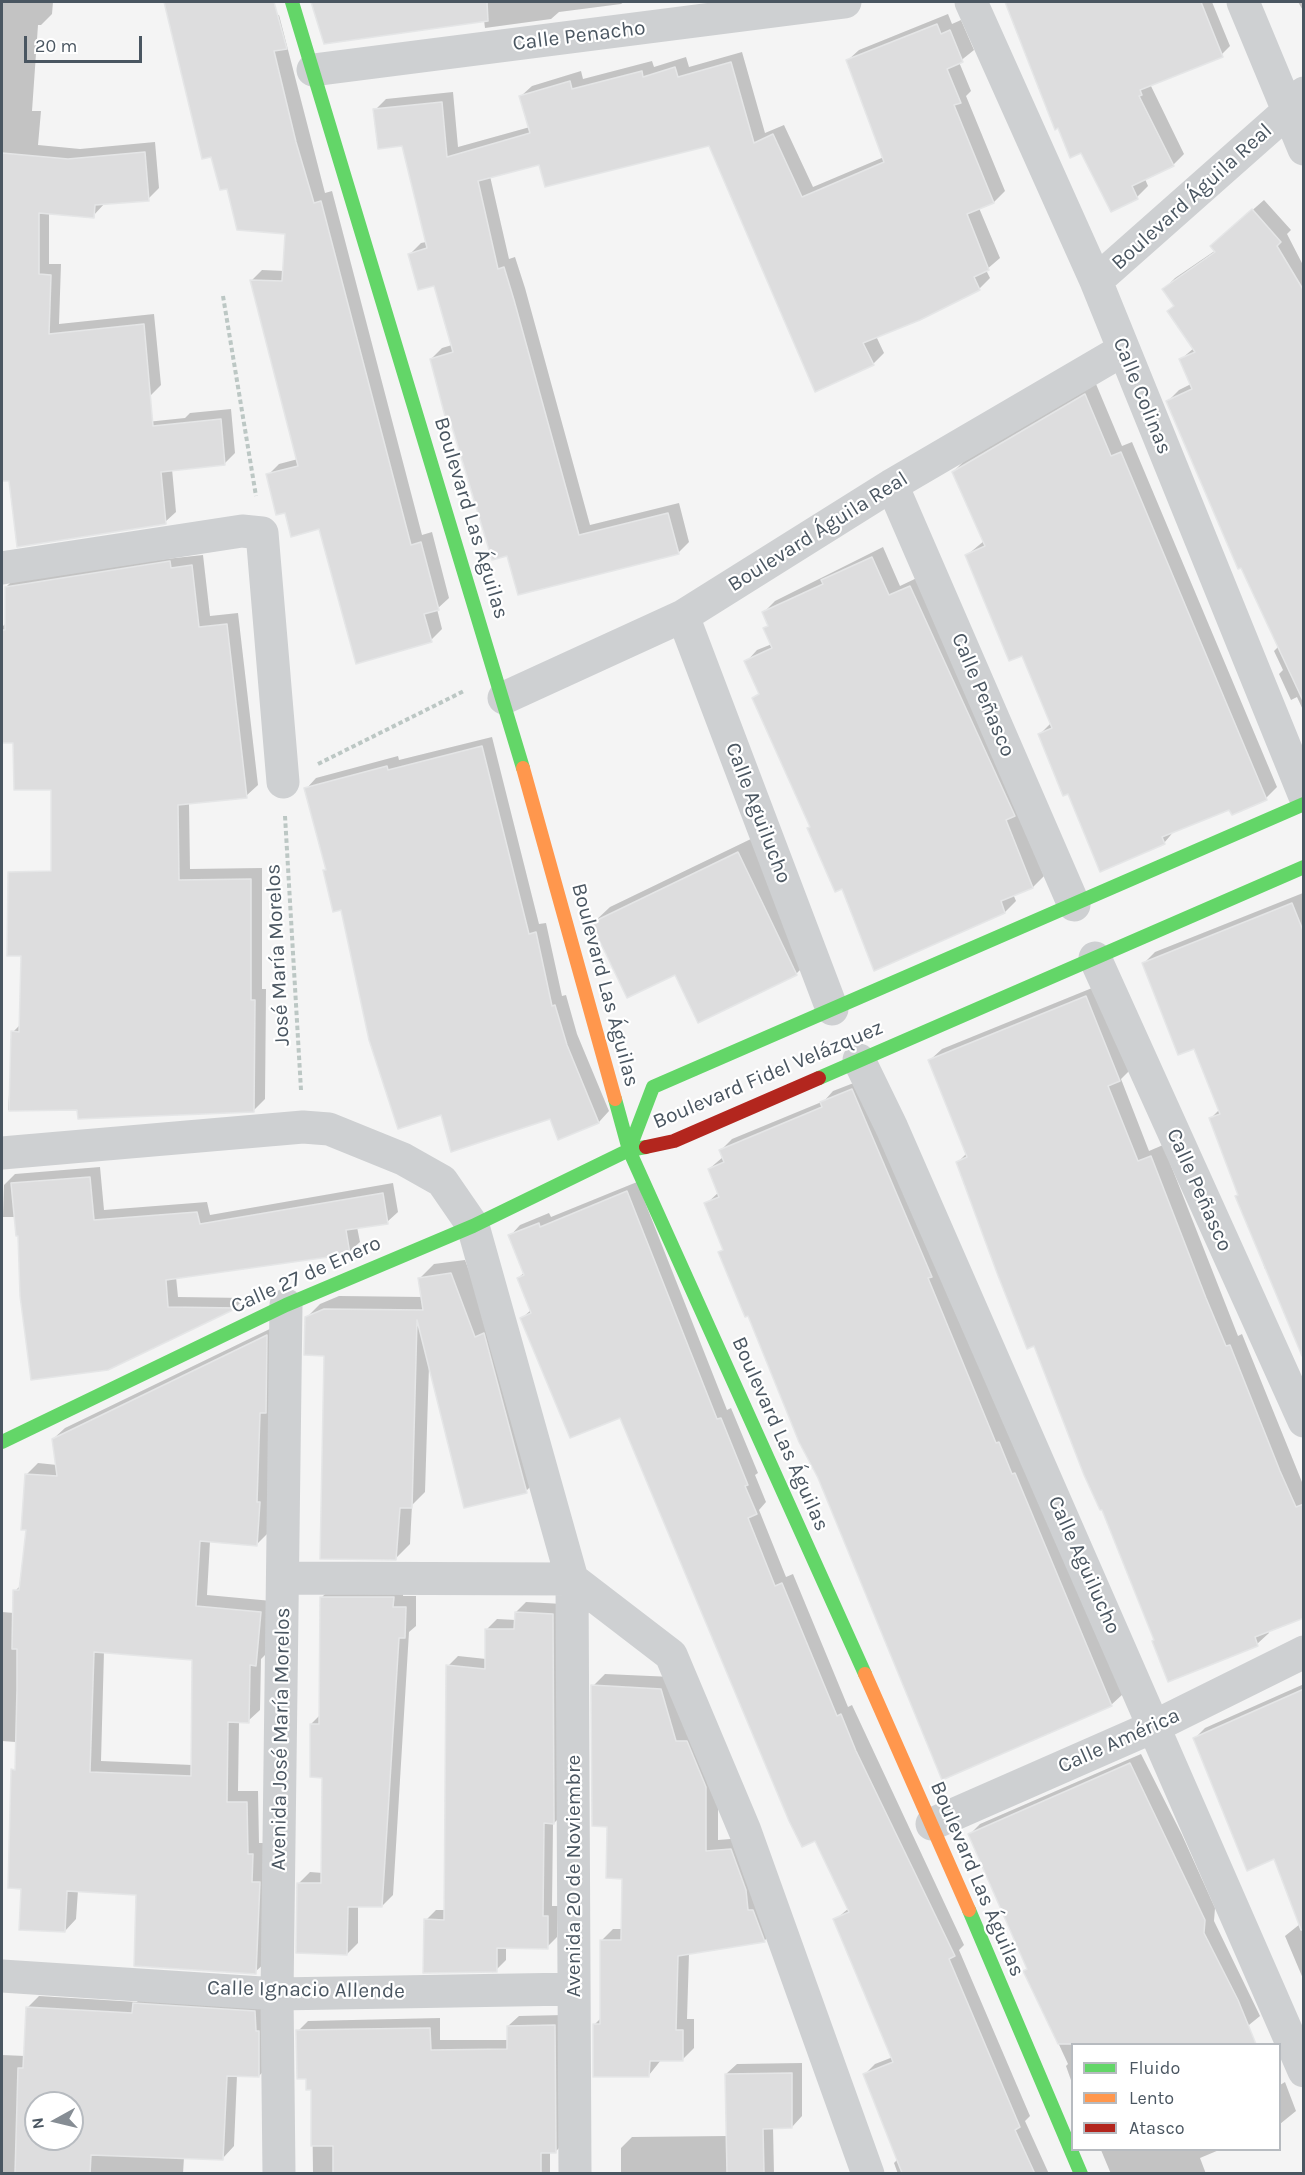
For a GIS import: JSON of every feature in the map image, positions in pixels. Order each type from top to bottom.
[{"type":"street","name":"Boulevard Las Águilas","points":[[292,2],[501,686],[629,1150],[932,1824],[1071,2151]]},
{"type":"street","name":"Calle Penacho","points":[[312,70],[845,2]]},
{"type":"street","name":"Calle Colinas","points":[[971,2],[1096,281],[1304,794]]},
{"type":"street","points":[[1243,2],[1295,103],[1304,149]]},
{"type":"street","name":"Boulevard Águila Real","points":[[1096,281],[1295,103]]},
{"type":"street","name":"Boulevard Águila Real","points":[[501,686],[683,616],[892,485],[1123,350]]},
{"type":"street","name":"Calle Peñasco","points":[[892,485],[1074,905]]},
{"type":"street","points":[[2,568],[242,531],[262,533],[283,782]]},
{"type":"street","name":"Calle Aguilucho","points":[[683,616],[832,1010]]},
{"type":"street","name":"Boulevard Fidel Velázquez","points":[[629,1150],[653,1087],[1304,804]]},
{"type":"street","name":"Boulevard Fidel Velázquez","points":[[629,1150],[674,1141],[1304,867]]},
{"type":"street","name":"Calle Peñasco","points":[[1095,958],[1304,1422]]},
{"type":"street","name":"Calle Aguilucho","points":[[859,1060],[892,1128],[1304,2071]]},
{"type":"street","name":"Avenida 20 de Noviembre","points":[[2,1153],[303,1127],[329,1128],[403,1159],[442,1180],[473,1226],[572,1579],[575,2174]]},
{"type":"street","name":"Calle 27 de Enero","points":[[2,1442],[286,1305],[473,1226],[629,1150]]},
{"type":"street","name":"Avenida José María Morelos","points":[[279,2174],[277,1994],[286,1305]]},
{"type":"street","points":[[284,1578],[572,1579],[671,1655],[745,1831],[868,2174]]},
{"type":"street","name":"Calle América","points":[[932,1824],[1155,1726],[1304,1652]]},
{"type":"street","name":"Calle Ignacio Allende","points":[[2,1976],[277,1994],[574,1989]]},
{"type":"street","name":"Boulevard Las Águilas","points":[[1071,2151],[1081,2174]]},
{"type":"path","points":[[223,296],[262,533]]},
{"type":"path","points":[[283,782],[501,686]]},
{"type":"path","name":"José María Morelos","points":[[283,782],[303,1127]]},
{"type":"building","points":[[164,2],[274,2],[287,49],[274,51],[296,142],[314,203],[321,201],[411,545],[421,542],[439,610],[424,614],[432,642],[356,664],[319,529],[291,537],[285,513],[276,515],[266,474],[298,466],[250,280],[282,281],[285,234],[237,230],[227,189],[220,190],[211,157],[202,159]]},
{"type":"building","points":[[311,2],[487,2],[488,21],[324,44]]},
{"type":"building","points":[[1005,2],[1201,2],[1223,57],[1140,90],[1142,95],[1139,96],[1174,166],[1132,186],[1138,199],[1111,212],[1081,153],[1070,158],[1058,128],[1055,130]]},
{"type":"building","points":[[937,24],[941,34],[950,30],[963,62],[947,69],[961,103],[954,105],[994,203],[967,214],[989,270],[974,277],[980,290],[920,320],[863,343],[874,365],[815,392],[709,146],[545,187],[539,165],[478,181],[498,269],[504,267],[579,535],[668,513],[679,554],[518,595],[507,556],[492,560],[451,423],[447,424],[430,359],[453,352],[434,286],[418,290],[408,254],[427,248],[402,146],[378,149],[373,109],[442,102],[447,157],[530,133],[519,96],[570,81],[572,89],[642,71],[643,77],[675,67],[678,77],[731,62],[754,143],[773,134],[802,197],[884,162],[846,60]]},
{"type":"building","points":[[145,152],[149,201],[95,205],[94,218],[39,213],[39,274],[51,275],[49,334],[144,324],[153,426],[221,419],[225,465],[161,472],[166,524],[17,547],[9,481],[2,481],[2,153],[68,159]]},
{"type":"building","points":[[1252,209],[1281,242],[1277,246],[1304,291],[1304,703],[1241,568],[1238,569],[1166,401],[1192,389],[1179,359],[1195,352],[1167,311],[1174,306],[1162,289],[1215,252],[1210,246]]},
{"type":"building","points":[[1085,394],[1111,456],[1121,452],[1267,800],[1232,815],[1229,810],[1162,837],[1165,844],[1100,872],[1068,794],[1063,796],[1038,734],[1052,728],[1022,656],[1009,661],[965,555],[985,546],[952,472]]},
{"type":"building","points":[[872,557],[889,595],[910,586],[1015,816],[1006,820],[1033,888],[1001,901],[1005,913],[874,971],[842,889],[835,892],[807,828],[810,827],[752,698],[759,694],[744,661],[772,648],[763,628],[768,626],[762,612],[823,584],[821,580]]},
{"type":"building","points":[[170,561],[171,568],[192,565],[199,627],[227,624],[247,798],[178,805],[179,880],[251,879],[251,1000],[255,1000],[254,1112],[78,1119],[77,1110],[9,1111],[11,1031],[19,1032],[21,956],[7,956],[8,872],[51,871],[51,790],[14,790],[13,743],[2,743],[2,630],[5,630],[5,587]]},
{"type":"building","points":[[482,746],[529,934],[536,932],[552,1006],[555,1005],[567,1045],[599,1123],[558,1140],[550,1119],[451,1152],[441,1115],[398,1129],[369,1040],[341,910],[333,912],[323,870],[326,870],[304,788],[387,766],[388,770]]},
{"type":"building","points":[[738,852],[797,975],[698,1023],[675,975],[627,998],[591,923]]},
{"type":"building","points":[[1292,903],[1304,933],[1302,1356],[1235,1196],[1238,1195],[1209,1118],[1220,1114],[1194,1049],[1178,1055],[1142,963]]},
{"type":"building","points":[[1086,996],[1120,1081],[1108,1086],[1138,1161],[1151,1156],[1206,1298],[1226,1346],[1230,1345],[1280,1471],[1296,1507],[1304,1504],[1304,1618],[1255,1637],[1258,1646],[1168,1682],[1152,1641],[1154,1640],[1102,1510],[1084,1475],[1034,1346],[1027,1349],[997,1273],[956,1162],[967,1157],[928,1060]]},
{"type":"building","points":[[852,1089],[932,1277],[928,1278],[996,1443],[999,1442],[1012,1474],[1015,1473],[1112,1706],[942,1780],[818,1478],[799,1442],[748,1316],[745,1317],[718,1252],[723,1250],[704,1203],[719,1197],[708,1169],[724,1162],[719,1150],[822,1107],[820,1102]]},
{"type":"building","points":[[90,1177],[94,1220],[197,1212],[200,1224],[383,1193],[388,1224],[346,1230],[350,1254],[166,1280],[168,1307],[237,1308],[108,1370],[31,1380],[20,1296],[18,1236],[16,1236],[11,1183]]},
{"type":"building","points":[[627,1191],[717,1419],[721,1418],[748,1485],[745,1486],[757,1514],[748,1518],[775,1586],[782,1583],[837,1716],[841,1714],[856,1751],[955,1956],[949,1959],[1020,2127],[1015,2130],[1035,2174],[902,2173],[863,2074],[893,2062],[833,1919],[849,1912],[815,1841],[802,1847],[789,1821],[620,1418],[570,1438],[520,1318],[531,1313],[517,1278],[524,1275],[508,1235],[539,1223],[540,1227]]},
{"type":"building","points":[[451,1273],[475,1337],[484,1333],[527,1493],[464,1508],[417,1320],[412,1508],[400,1508],[396,1560],[320,1559],[324,1356],[304,1355],[305,1317],[324,1309],[423,1310],[418,1278]]},
{"type":"building","points":[[267,1335],[266,1413],[260,1413],[257,1502],[260,1502],[257,1546],[200,1541],[196,1606],[261,1612],[256,1666],[250,1665],[249,1723],[228,1722],[227,1802],[247,1802],[248,1854],[253,1854],[252,1882],[260,1882],[256,1974],[134,1966],[136,1895],[67,1891],[65,1932],[19,1930],[21,1889],[8,1888],[11,1769],[15,1770],[17,1689],[17,1649],[12,1649],[13,1590],[19,1590],[26,1530],[21,1530],[25,1474],[57,1476],[52,1439]],"holes":[[[94,1652],[192,1660],[191,1776],[90,1772]]]},
{"type":"building","points":[[320,1597],[394,1597],[393,1607],[406,1607],[405,1638],[399,1638],[382,1907],[348,1907],[347,1955],[296,1953],[297,1883],[321,1883],[322,1778],[310,1777],[310,1724],[319,1724]]},
{"type":"building","points":[[515,1612],[553,1614],[554,1824],[544,1823],[543,1916],[548,1916],[548,1949],[497,1948],[497,1972],[423,1973],[424,1919],[444,1920],[446,1665],[485,1669],[485,1629],[514,1629]]},
{"type":"building","points":[[591,1685],[661,1689],[676,1741],[687,1741],[706,1787],[706,1851],[731,1849],[746,1890],[748,1910],[753,1910],[765,1942],[678,1956],[676,2030],[683,2030],[683,2061],[650,2061],[649,2077],[593,2077],[593,2024],[600,2024],[600,1940],[621,1940],[622,1879],[606,1878],[607,1827],[592,1826]]},
{"type":"building","points":[[1304,1689],[1304,1930],[1301,1930],[1274,1859],[1247,1871],[1193,1738]]},
{"type":"building","points":[[1130,1763],[1205,1920],[1204,1933],[1238,2000],[1256,2043],[1058,2044],[1023,1971],[1027,1969],[968,1834]]},
{"type":"building","points":[[133,2003],[255,2011],[256,2031],[259,2031],[259,2077],[227,2076],[223,2160],[91,2155],[90,2174],[15,2174],[18,2068],[23,2068],[26,2007],[132,2013]]},
{"type":"building","points":[[555,2025],[556,2153],[541,2153],[541,2174],[333,2174],[333,2146],[311,2146],[311,2090],[306,2090],[306,2079],[297,2079],[296,2030],[430,2028],[431,2050],[507,2049],[507,2026]]},
{"type":"building","points":[[792,2073],[792,2128],[763,2129],[764,2174],[727,2174],[725,2074]]},
{"type":"traffic: fast","points":[[292,2],[523,768]]},
{"type":"traffic: fast","points":[[629,1150],[653,1087],[1304,804]]},
{"type":"traffic: fast","points":[[819,1078],[1304,867]]},
{"type":"traffic: fast","points":[[615,1099],[629,1150],[865,1674]]},
{"type":"traffic: fast","points":[[2,1442],[286,1305],[473,1226],[629,1150],[646,1147]]},
{"type":"traffic: fast","points":[[969,1910],[1071,2150]]},
{"type":"traffic: fast","points":[[1071,2151],[1081,2174]]},
{"type":"traffic: slow","points":[[523,768],[615,1099]]},
{"type":"traffic: slow","points":[[865,1674],[969,1910]]},
{"type":"traffic: jam","points":[[646,1147],[674,1141],[819,1078]]}]
